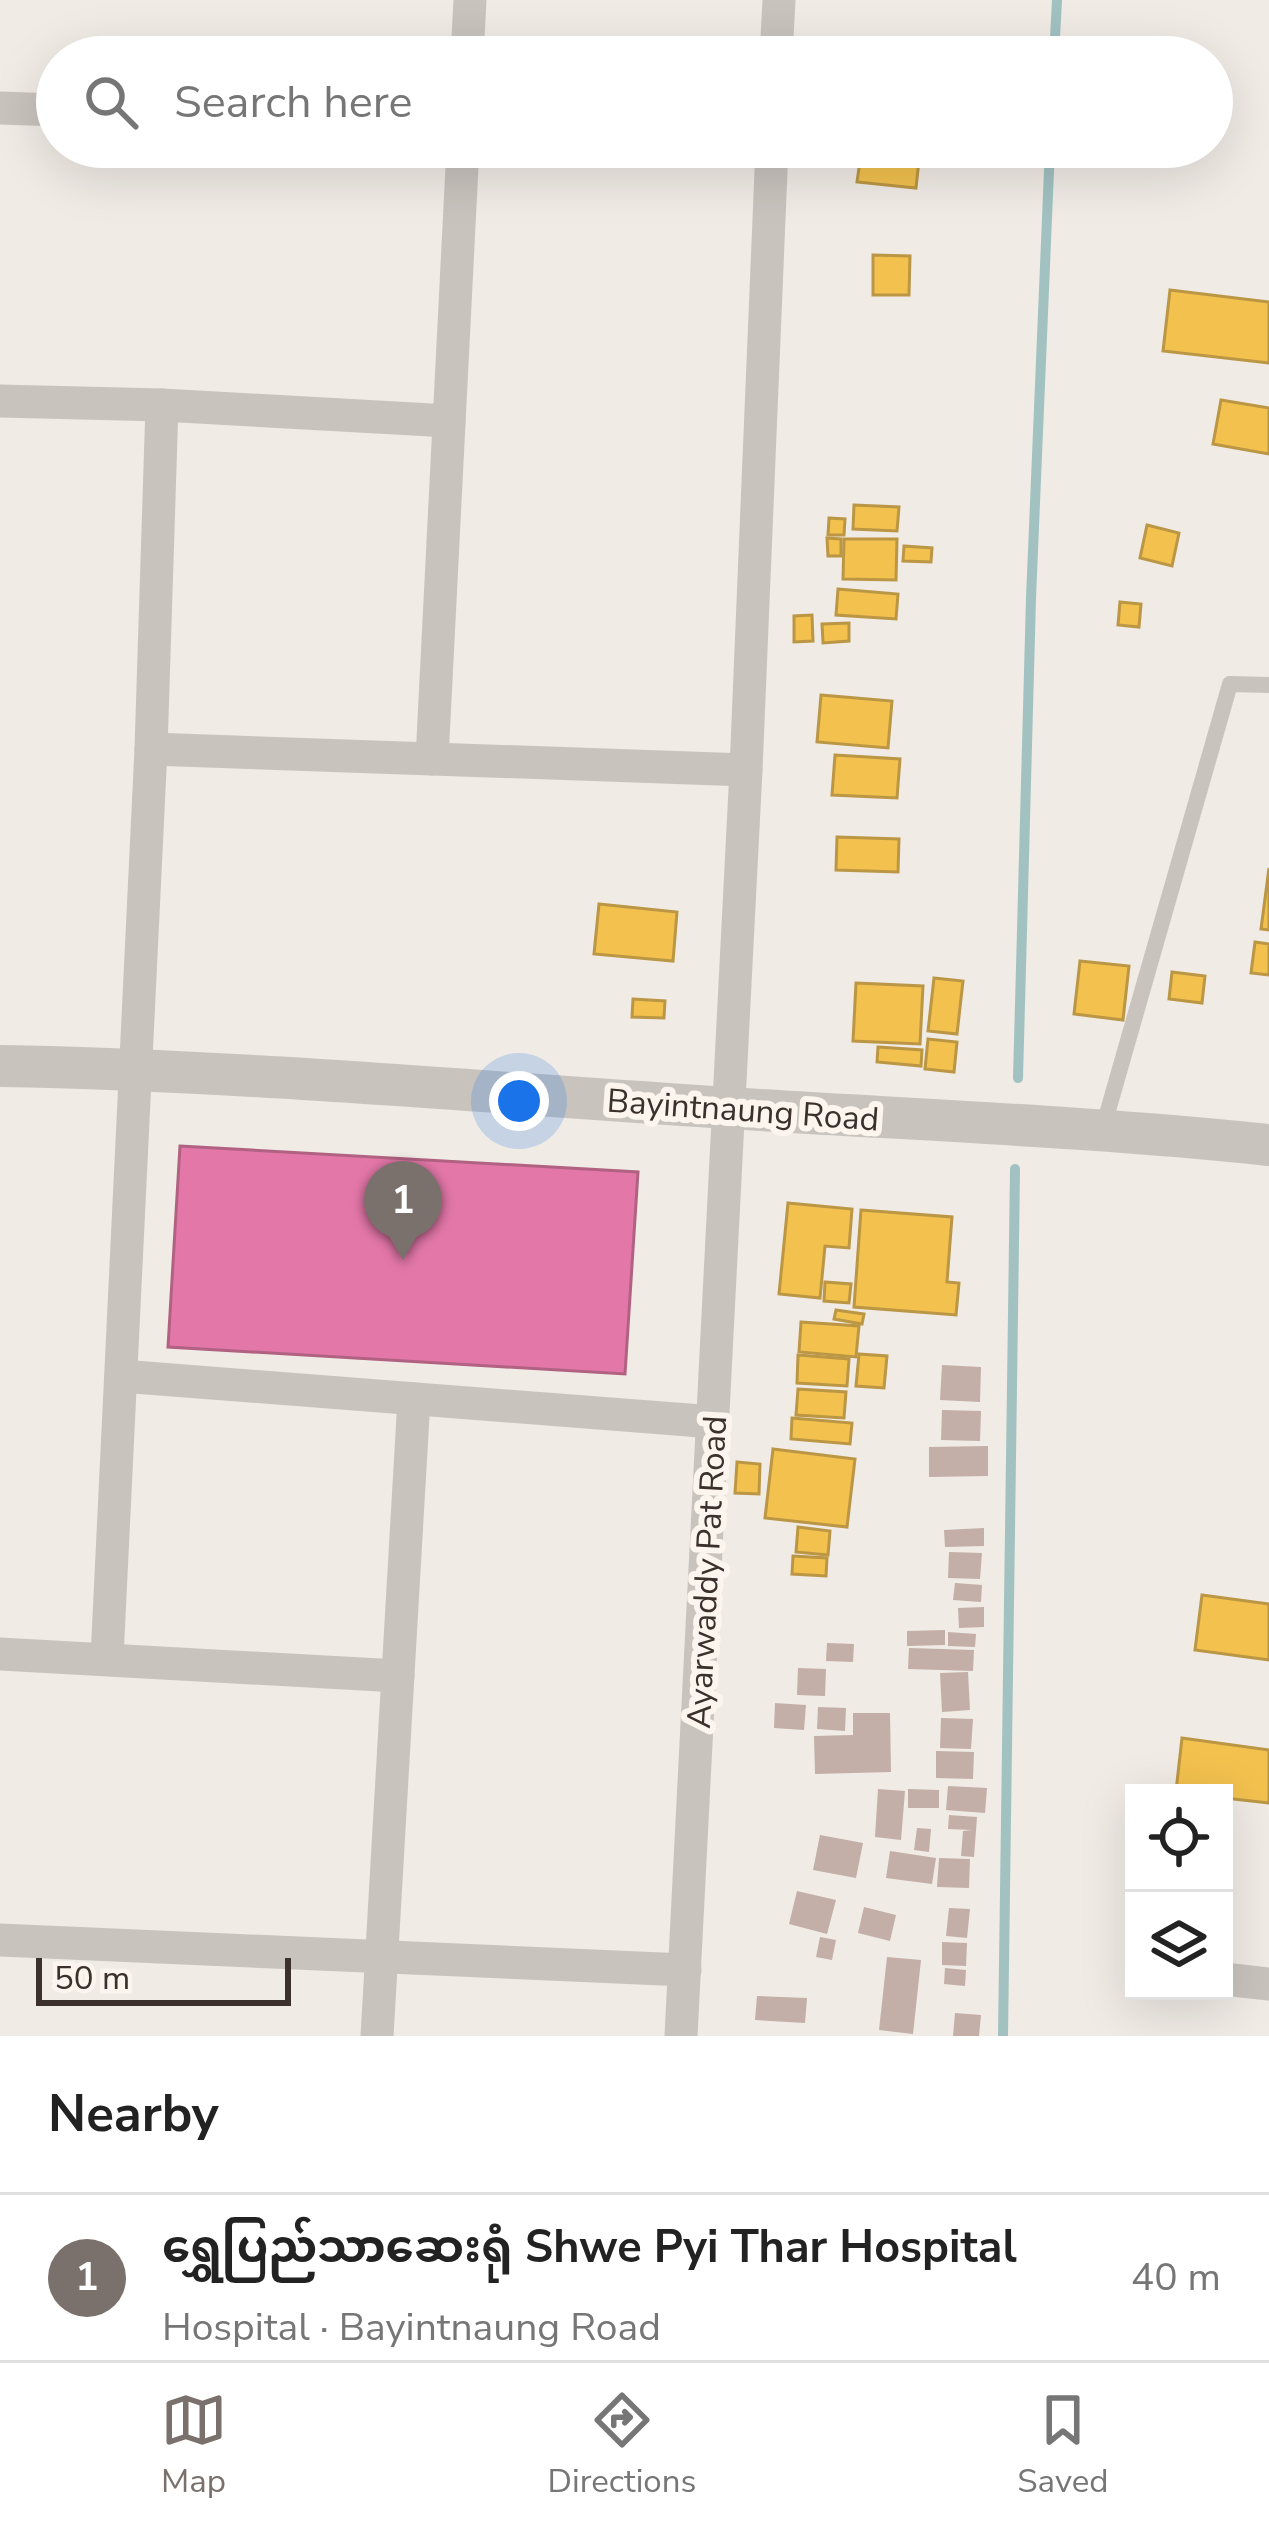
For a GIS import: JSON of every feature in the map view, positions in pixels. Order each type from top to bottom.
[{"type":"street","points":[[468,36],[470,0]]},
{"type":"street","points":[[777,36],[779,0]]},
{"type":"street","points":[[0,108],[36,109]]},
{"type":"street","points":[[432,759],[462,168]]},
{"type":"street","name":"Ayarwaddy Pat Road","points":[[681,2036],[746,770],[771,168]]},
{"type":"street","points":[[0,401],[449,421]]},
{"type":"street","points":[[107,1658],[151,749],[161,405]]},
{"type":"street","points":[[151,749],[746,770]]},
{"type":"street","name":"Bayintnaung Road","points":[[0,1066],[136,1068],[1103,1128],[1269,1145]]},
{"type":"street","points":[[121,1376],[714,1422]]},
{"type":"street","points":[[377,2036],[414,1399]]},
{"type":"street","points":[[0,1654],[398,1676]]},
{"type":"street","points":[[0,1940],[685,1970]]},
{"type":"street","points":[[1233,1980],[1269,1984]]},
{"type":"lane","points":[[1103,1128],[1230,684],[1269,685]]},
{"type":"building: Homes","points":[[859,168],[918,168],[916,188],[857,182]]},
{"type":"building: Homes","points":[[873,255],[910,256],[909,295],[873,295]]},
{"type":"building: Homes","points":[[1170,290],[1269,302],[1269,363],[1163,351]]},
{"type":"building: Homes","points":[[1221,400],[1269,408],[1269,454],[1213,444]]},
{"type":"building: Homes","points":[[854,505],[899,507],[897,531],[853,529]]},
{"type":"building: Homes","points":[[829,518],[845,519],[844,535],[828,535]]},
{"type":"building: Homes","points":[[1147,525],[1179,533],[1172,566],[1140,558]]},
{"type":"building: Homes","points":[[827,538],[841,539],[841,556],[828,556]]},
{"type":"building: Homes","points":[[844,539],[897,539],[896,580],[843,579]]},
{"type":"building: Homes","points":[[904,546],[932,548],[931,562],[903,561]]},
{"type":"building: Homes","points":[[838,589],[898,594],[896,619],[836,615]]},
{"type":"building: Homes","points":[[1120,602],[1141,604],[1139,627],[1118,625]]},
{"type":"building: Homes","points":[[812,615],[813,641],[794,642],[794,616]]},
{"type":"building: Homes","points":[[849,623],[849,641],[823,643],[822,624]]},
{"type":"building: Homes","points":[[821,695],[892,701],[888,748],[817,742]]},
{"type":"building: Homes","points":[[835,755],[900,759],[897,798],[832,795]]},
{"type":"building: Homes","points":[[837,837],[899,839],[898,872],[836,870]]},
{"type":"building: Homes","points":[[1269,868],[1269,930],[1261,929]]},
{"type":"building: Homes","points":[[599,904],[677,912],[673,961],[594,954]]},
{"type":"building: Homes","points":[[1255,942],[1269,944],[1269,975],[1251,973]]},
{"type":"building: Homes","points":[[1080,961],[1129,966],[1123,1020],[1074,1014]]},
{"type":"building: Homes","points":[[1172,972],[1205,976],[1202,1003],[1169,999]]},
{"type":"building: Homes","points":[[934,978],[963,981],[957,1034],[928,1031]]},
{"type":"building: Homes","points":[[856,983],[923,986],[920,1044],[853,1041]]},
{"type":"building: Homes","points":[[633,999],[665,1001],[664,1018],[632,1017]]},
{"type":"building: Homes","points":[[928,1039],[957,1042],[954,1072],[925,1069]]},
{"type":"building: Homes","points":[[878,1047],[922,1050],[921,1066],[877,1062]]},
{"type":"building: Homes","points":[[788,1203],[852,1209],[849,1248],[825,1246],[820,1298],[779,1294]]},
{"type":"building: Homes","points":[[861,1210],[952,1217],[947,1282],[959,1283],[956,1315],[854,1307]]},
{"type":"building: Homes","points":[[825,1282],[851,1284],[849,1303],[824,1301]]},
{"type":"building: Homes","points":[[836,1310],[864,1314],[862,1324],[834,1319]]},
{"type":"building: Homes","points":[[801,1322],[859,1326],[856,1357],[799,1352]]},
{"type":"building: Homes","points":[[859,1354],[887,1356],[884,1388],[856,1386]]},
{"type":"building: Homes","points":[[798,1355],[849,1359],[847,1386],[797,1383]]},
{"type":"building: Homes","points":[[798,1389],[846,1392],[844,1418],[796,1415]]},
{"type":"building: Homes","points":[[792,1418],[852,1423],[850,1444],[791,1439]]},
{"type":"building: Homes","points":[[773,1449],[855,1459],[847,1527],[765,1518]]},
{"type":"building: Homes","points":[[737,1462],[760,1464],[759,1494],[735,1493]]},
{"type":"building: Homes","points":[[798,1527],[830,1531],[828,1555],[796,1552]]},
{"type":"building: Homes","points":[[793,1556],[827,1558],[826,1576],[792,1574]]},
{"type":"building: Homes","points":[[1202,1595],[1269,1604],[1269,1660],[1195,1650]]},
{"type":"building: Homes","points":[[1182,1738],[1269,1750],[1269,1803],[1233,1799],[1233,1784],[1177,1784]]},
{"type":"building: Health","points":[[180,1146],[638,1172],[625,1374],[168,1347]]},
{"type":"building: Other","points":[[942,1365],[981,1367],[980,1402],[940,1400]]},
{"type":"building: Other","points":[[942,1410],[981,1411],[980,1441],[941,1440]]},
{"type":"building: Other","points":[[988,1446],[988,1476],[929,1477],[929,1447]]},
{"type":"building: Other","points":[[984,1528],[984,1546],[945,1547],[944,1530]]},
{"type":"building: Other","points":[[949,1552],[982,1553],[980,1579],[948,1578]]},
{"type":"building: Other","points":[[955,1583],[982,1585],[981,1602],[953,1600]]},
{"type":"building: Other","points":[[984,1607],[984,1627],[959,1628],[958,1608]]},
{"type":"building: Other","points":[[945,1630],[945,1645],[907,1646],[907,1631]]},
{"type":"building: Other","points":[[948,1632],[976,1634],[975,1647],[948,1646]]},
{"type":"building: Other","points":[[827,1643],[854,1644],[853,1662],[826,1661]]},
{"type":"building: Other","points":[[909,1648],[974,1650],[973,1671],[908,1669]]},
{"type":"building: Other","points":[[798,1668],[826,1669],[825,1696],[797,1695]]},
{"type":"building: Other","points":[[968,1672],[970,1710],[942,1712],[940,1673]]},
{"type":"building: Other","points":[[775,1703],[806,1705],[804,1730],[774,1728]]},
{"type":"building: Other","points":[[818,1707],[846,1708],[845,1731],[817,1729]]},
{"type":"building: Other","points":[[853,1713],[890,1713],[891,1772],[815,1774],[814,1736],[853,1735]]},
{"type":"building: Other","points":[[941,1718],[973,1719],[971,1749],[940,1748]]},
{"type":"building: Other","points":[[936,1751],[974,1752],[973,1779],[936,1778]]},
{"type":"building: Other","points":[[948,1786],[987,1788],[985,1813],[946,1810]]},
{"type":"building: Other","points":[[878,1789],[905,1791],[901,1840],[875,1837]]},
{"type":"building: Other","points":[[908,1789],[939,1790],[939,1808],[908,1808]]},
{"type":"building: Other","points":[[949,1815],[977,1817],[974,1857],[961,1856],[963,1831],[972,1830],[948,1829]]},
{"type":"building: Other","points":[[917,1828],[931,1829],[929,1852],[914,1850]]},
{"type":"building: Other","points":[[820,1835],[863,1843],[856,1878],[813,1870]]},
{"type":"building: Other","points":[[890,1851],[936,1858],[932,1884],[886,1878]]},
{"type":"building: Other","points":[[939,1858],[970,1859],[969,1888],[937,1887]]},
{"type":"building: Other","points":[[797,1891],[836,1900],[827,1934],[789,1924]]},
{"type":"building: Other","points":[[864,1907],[896,1915],[890,1941],[858,1933]]},
{"type":"building: Other","points":[[949,1908],[970,1909],[967,1938],[946,1936]]},
{"type":"building: Other","points":[[820,1937],[836,1940],[832,1960],[816,1957]]},
{"type":"building: Other","points":[[942,1942],[967,1943],[966,1966],[942,1965]]},
{"type":"building: Other","points":[[887,1957],[921,1960],[913,2034],[879,2030]]},
{"type":"building: Other","points":[[945,1968],[966,1970],[965,1986],[944,1984]]},
{"type":"building: Other","points":[[757,1996],[807,1998],[805,2023],[755,2020]]},
{"type":"building: Other","points":[[955,2013],[981,2015],[979,2036],[953,2036]]},
{"type":"waterway","points":[[1055,36],[1057,0]]},
{"type":"waterway","points":[[1018,1078],[1049,168]]},
{"type":"waterway","points":[[1003,2036],[1015,1169]]},
{"type":"place","name":"ရွှေပြည်သာဆေးရုံ Shwe Pyi Thar Hospital","points":[[403,1260]]}]
